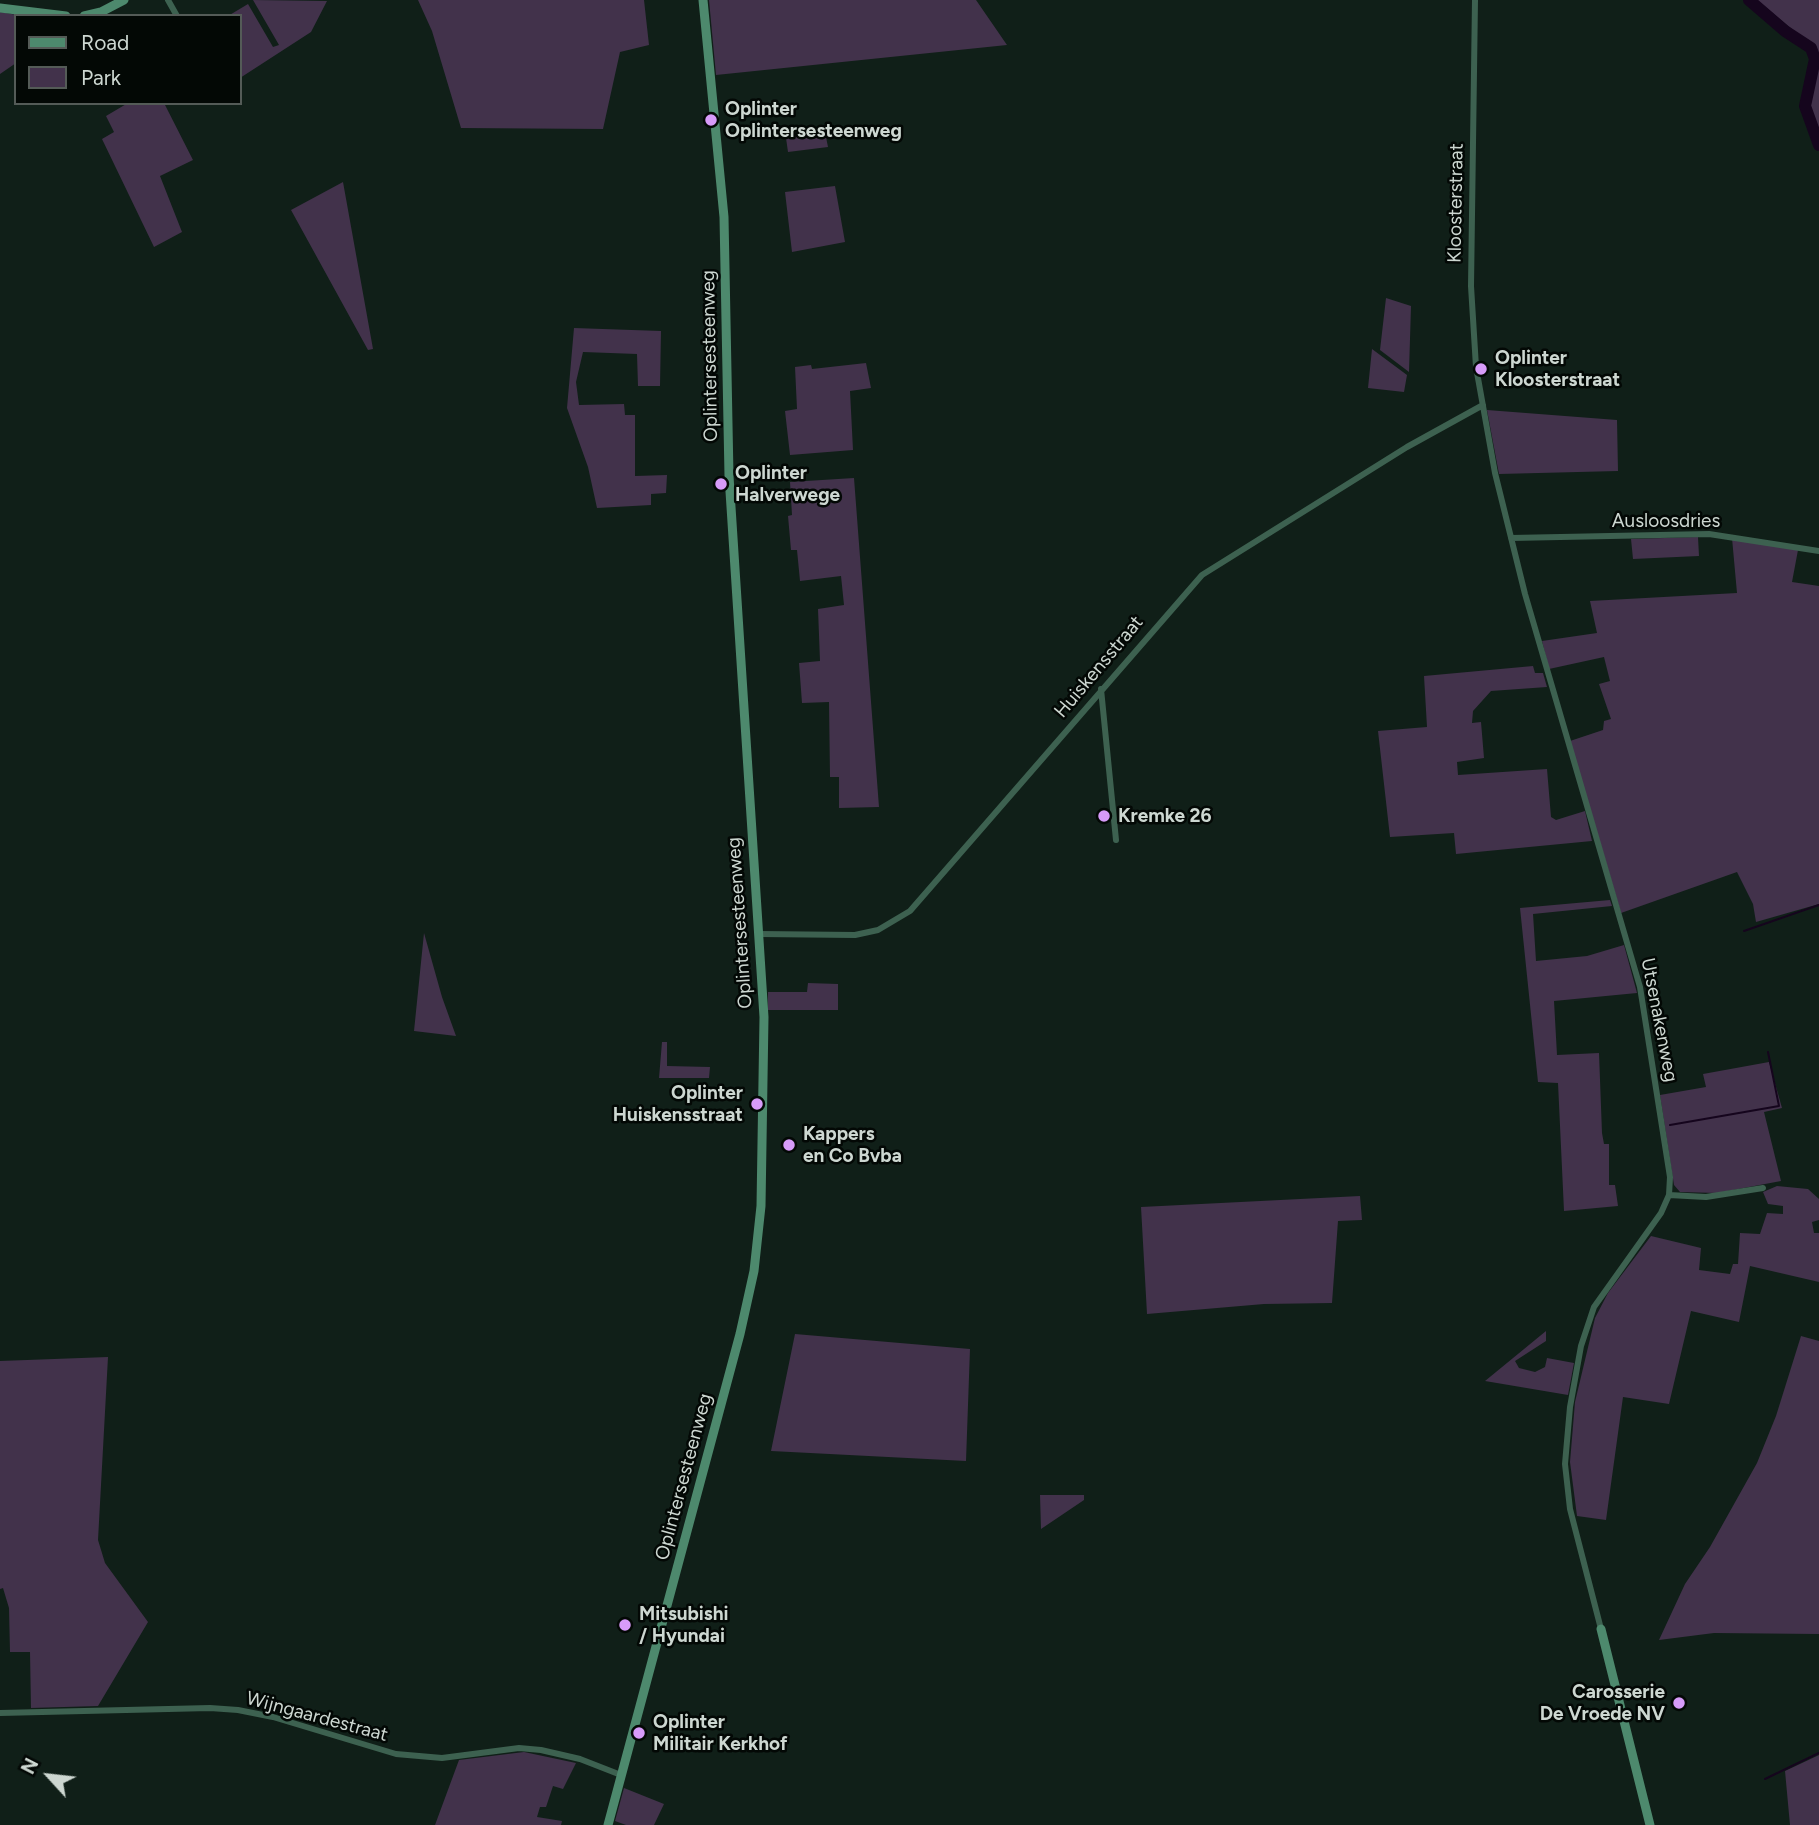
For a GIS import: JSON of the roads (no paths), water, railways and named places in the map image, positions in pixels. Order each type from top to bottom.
[{"type":"street","points":[[92,14],[124,0]]},
{"type":"street","name":"Oplintersesteenweg","points":[[608,1825],[740,1334],[754,1272],[761,1206],[764,1017],[729,476],[724,217],[703,0]]},
{"type":"street","name":"Kloosterstraat","points":[[1475,0],[1471,286],[1473,335],[1483,405]]},
{"type":"street","points":[[0,8],[50,14]]},
{"type":"street","name":"Huiskensstraat","points":[[759,934],[855,935],[878,930],[910,911],[1183,594],[1211,568],[1475,406],[1483,405]]},
{"type":"street","name":"Utsenakenweg","points":[[1483,405],[1495,473],[1511,538],[1640,986],[1663,1124],[1669,1195]]},
{"type":"street","name":"Ausloosdries","points":[[1511,538],[1709,534],[1819,551]]},
{"type":"street","points":[[1101,689],[1116,839]]},
{"type":"street","points":[[1650,1825],[1570,1509],[1565,1464],[1570,1407],[1581,1346],[1594,1307],[1661,1213],[1669,1195],[1706,1197],[1763,1188]]},
{"type":"street","name":"Wijngaardestraat","points":[[0,1713],[210,1708],[238,1710],[273,1717],[396,1754],[442,1758],[519,1748],[541,1750],[580,1759],[621,1776]]},
{"type":"waterway","points":[[1749,0],[1785,31],[1811,48],[1815,59],[1805,106],[1819,145]]},
{"type":"waterway","points":[[1744,931],[1819,905]]},
{"type":"waterway","points":[[1670,1125],[1779,1106],[1768,1052]]},
{"type":"waterway","points":[[1765,1779],[1819,1753]]},
{"type":"place","name":"Oplinter Oplintersesteenweg","points":[[711,120]]},
{"type":"place","name":"Oplinter Kloosterstraat","points":[[1481,369]]},
{"type":"place","name":"Oplinter Halverwege","points":[[721,484]]},
{"type":"place","name":"Kremke 26","points":[[1104,816]]},
{"type":"place","name":"Oplinter Huiskensstraat","points":[[757,1104]]},
{"type":"place","name":"Kappers en Co Bvba","points":[[789,1145]]},
{"type":"place","name":"Mitsubishi / Hyundai","points":[[625,1625]]},
{"type":"place","name":"Carosserie De Vroede NV","points":[[1679,1703]]},
{"type":"place","name":"Oplinter Militair Kerkhof","points":[[639,1733]]}]
